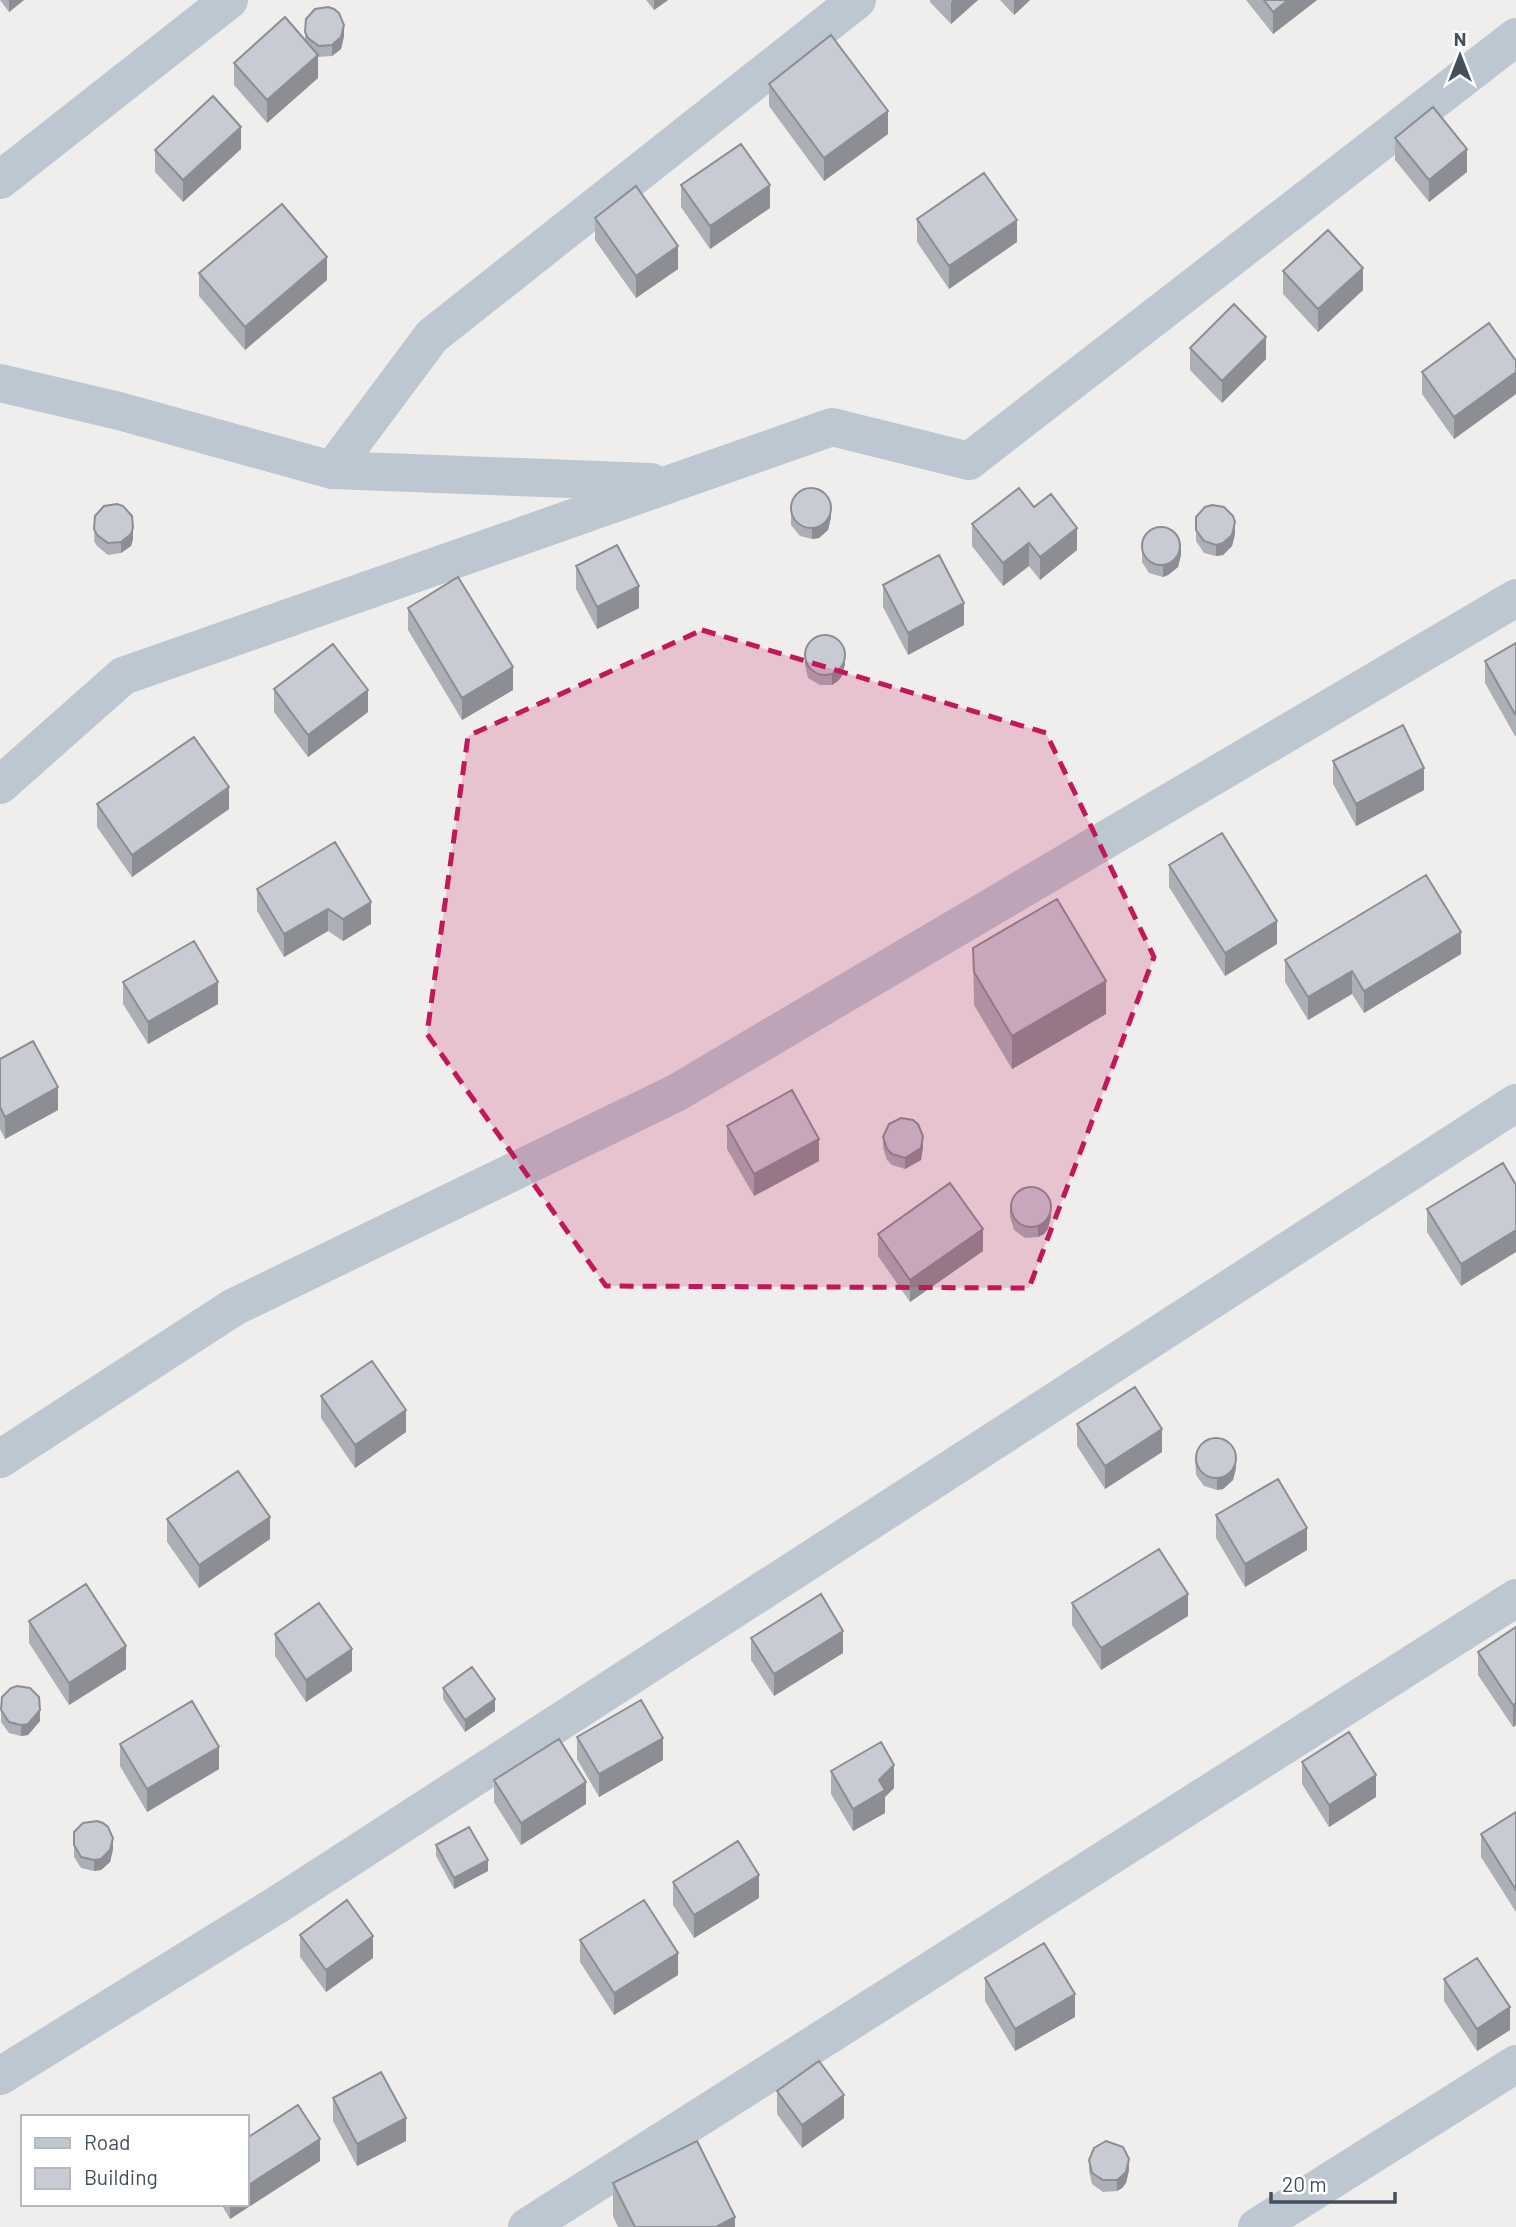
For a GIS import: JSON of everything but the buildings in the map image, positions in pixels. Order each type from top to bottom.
[{"type":"street","points":[[0,180],[229,0]]},
{"type":"street","points":[[332,470],[432,336],[857,0]]},
{"type":"street","points":[[0,785],[123,676],[832,427],[968,461],[1516,37]]},
{"type":"street","points":[[0,383],[119,411],[332,470],[674,483]]},
{"type":"street","points":[[0,1459],[234,1307],[676,1093],[1516,598]]},
{"type":"street","points":[[0,2076],[280,1903],[1516,1103]]},
{"type":"street","points":[[527,2227],[1516,1598]]},
{"type":"street","points":[[1257,2227],[1516,2064]]},
{"type":"highlighted area","points":[[702,630],[1046,733],[1154,957],[1029,1288],[606,1286],[427,1034],[468,736]]}]
